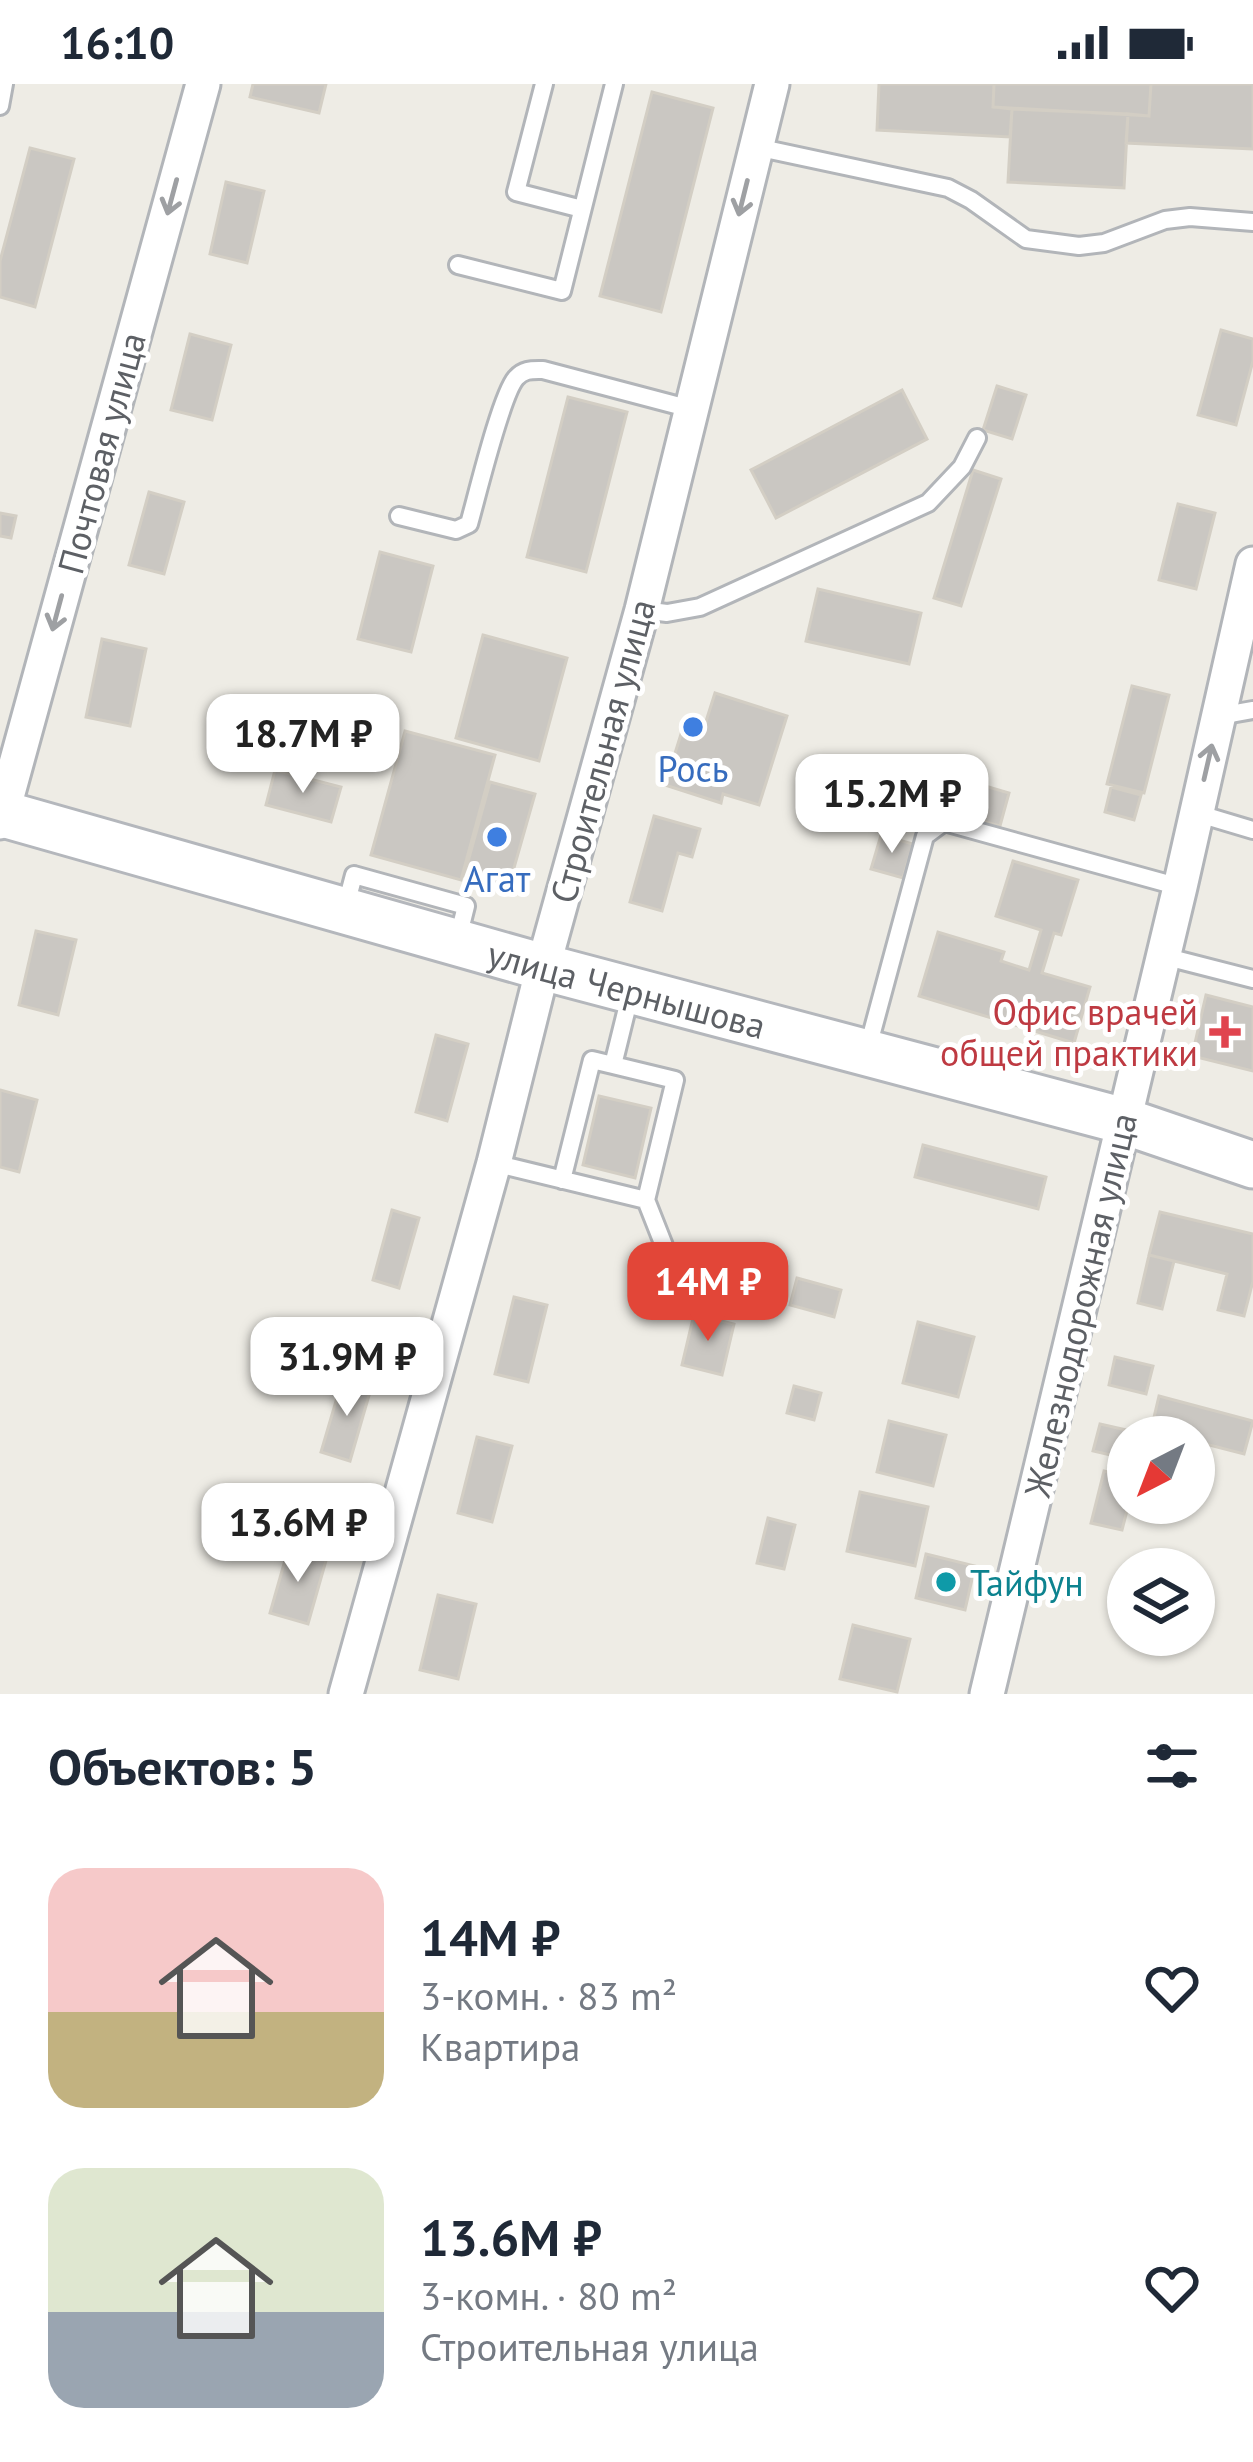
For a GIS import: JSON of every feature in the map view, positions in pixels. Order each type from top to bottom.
[{"type":"street","name":"Почтовая улица","points":[[1,816],[203,84]]},
{"type":"street","name":"Строительная улица","points":[[346,1694],[643,610],[772,84]]},
{"type":"street","name":"Железнодорожная улица","points":[[987,1694],[1252,574]]},
{"type":"street","name":"улица Чернышова","points":[[1,816],[543,967],[1124,1121],[1253,1165]]},
{"type":"lane","points":[[0,106],[4,84]]},
{"type":"lane","points":[[544,84],[516,192],[582,209]]},
{"type":"lane","points":[[458,265],[562,291],[609,85]]},
{"type":"lane","points":[[756,147],[948,188],[1026,239],[1043,242],[1079,247],[1103,244],[1165,220],[1190,217],[1253,222]]},
{"type":"lane","points":[[400,515],[456,530],[469,524],[505,404],[514,380],[526,370],[543,370],[691,409]]},
{"type":"lane","points":[[643,610],[667,613],[700,607],[928,503],[962,467],[977,438]]},
{"type":"lane","points":[[1218,716],[1253,710]]},
{"type":"lane","points":[[1196,813],[1253,830]]},
{"type":"lane","points":[[867,1053],[925,836],[944,821],[1180,887]]},
{"type":"lane","points":[[1163,956],[1253,979]]},
{"type":"lane","points":[[614,1065],[632,990]]},
{"type":"lane","points":[[562,1180],[592,1060],[675,1080],[646,1201],[674,1271]]},
{"type":"lane","points":[[494,1163],[646,1201]]},
{"type":"building","points":[[253,84],[326,84],[319,113],[250,97]]},
{"type":"building","points":[[879,84],[994,84],[993,107],[1012,109],[1010,137],[877,130]]},
{"type":"building","points":[[994,84],[1151,84],[1149,116],[993,107]]},
{"type":"building","points":[[1151,84],[1253,84],[1253,149],[1126,143],[1128,114],[1149,116]]},
{"type":"building","points":[[652,92],[713,108],[661,312],[600,296]]},
{"type":"building","points":[[1012,109],[1128,114],[1124,188],[1008,182]]},
{"type":"building","points":[[30,148],[74,159],[35,307],[0,297],[0,261]]},
{"type":"building","points":[[226,182],[264,191],[247,263],[210,254]]},
{"type":"building","points":[[1221,330],[1253,339],[1253,361],[1236,425],[1198,415]]},
{"type":"building","points":[[190,334],[231,345],[212,420],[171,410]]},
{"type":"building","points":[[997,386],[1026,395],[1012,439],[983,430]]},
{"type":"building","points":[[902,390],[927,439],[776,518],[751,470]]},
{"type":"building","points":[[568,397],[627,412],[586,572],[527,557]]},
{"type":"building","points":[[973,470],[1001,479],[961,606],[934,598]]},
{"type":"building","points":[[149,492],[184,502],[164,574],[129,565]]},
{"type":"building","points":[[1178,504],[1215,513],[1196,589],[1159,580]]},
{"type":"building","points":[[0,513],[16,516],[11,538],[0,536]]},
{"type":"building","points":[[380,552],[433,566],[411,652],[358,639]]},
{"type":"building","points":[[818,589],[921,613],[909,664],[806,641]]},
{"type":"building","points":[[483,635],[567,658],[539,761],[456,738]]},
{"type":"building","points":[[102,639],[146,649],[130,726],[86,717]]},
{"type":"building","points":[[1132,686],[1169,695],[1144,793],[1107,784]]},
{"type":"building","points":[[715,693],[787,716],[759,805],[723,794],[721,803],[665,785],[682,731],[701,737]]},
{"type":"building","points":[[405,731],[495,755],[461,880],[371,855]]},
{"type":"building","points":[[900,764],[940,775],[932,804],[892,793]]},
{"type":"building","points":[[275,770],[341,787],[331,822],[266,805]]},
{"type":"building","points":[[958,778],[1009,793],[1000,826],[948,812]]},
{"type":"building","points":[[490,782],[535,794],[508,889],[464,876]]},
{"type":"building","points":[[1111,787],[1141,795],[1134,820],[1105,812]]},
{"type":"building","points":[[654,816],[700,829],[692,857],[678,853],[662,911],[630,902]]},
{"type":"building","points":[[881,835],[913,844],[903,878],[871,869]]},
{"type":"building","points":[[1013,861],[1078,880],[1061,935],[1054,933],[1042,973],[1090,987],[1074,1043],[919,996],[938,932],[1004,952],[1001,961],[1029,970],[1041,930],[996,916]]},
{"type":"building","points":[[36,931],[76,940],[58,1015],[19,1005]]},
{"type":"building","name":"Офис врачей общей практики","points":[[1206,995],[1253,1007],[1253,1071],[1192,1056]]},
{"type":"building","points":[[436,1035],[468,1044],[447,1121],[416,1112]]},
{"type":"building","points":[[0,1090],[37,1100],[19,1172],[0,1167]]},
{"type":"building","points":[[599,1096],[651,1108],[635,1178],[583,1165]]},
{"type":"building","points":[[923,1145],[1046,1177],[1038,1209],[915,1177]]},
{"type":"building","points":[[392,1210],[419,1218],[399,1288],[373,1280]]},
{"type":"building","points":[[1160,1212],[1253,1234],[1253,1281],[1244,1316],[1218,1310],[1227,1274],[1149,1255]]},
{"type":"building","points":[[1149,1255],[1174,1261],[1162,1309],[1138,1303]]},
{"type":"building","points":[[797,1278],[841,1290],[834,1317],[790,1305]]},
{"type":"building","points":[[514,1297],[547,1305],[528,1382],[495,1374]]},
{"type":"building","points":[[694,1314],[734,1324],[722,1375],[682,1365]]},
{"type":"building","points":[[918,1322],[974,1337],[958,1397],[903,1383]]},
{"type":"building","points":[[1115,1357],[1153,1366],[1146,1394],[1109,1385]]},
{"type":"building","points":[[343,1377],[372,1385],[350,1461],[321,1452]]},
{"type":"building","points":[[794,1386],[821,1393],[814,1420],[787,1413]]},
{"type":"building","points":[[1159,1396],[1253,1421],[1244,1454],[1215,1446],[1215,1416],[1154,1416]]},
{"type":"building","points":[[889,1421],[946,1435],[933,1486],[877,1472]]},
{"type":"building","points":[[1100,1424],[1107,1426],[1107,1454],[1093,1451]]},
{"type":"building","points":[[477,1437],[512,1446],[492,1522],[458,1513]]},
{"type":"building","points":[[1107,1472],[1107,1524],[1124,1524],[1122,1530],[1091,1523]]},
{"type":"building","points":[[860,1492],[928,1507],[915,1566],[847,1551]]},
{"type":"building","points":[[768,1518],[795,1525],[784,1569],[757,1563]]},
{"type":"building","points":[[289,1546],[327,1557],[308,1624],[270,1613]]},
{"type":"building","name":"Тайфун","points":[[926,1554],[975,1566],[965,1610],[916,1598]]},
{"type":"building","points":[[438,1595],[476,1604],[458,1679],[420,1670]]},
{"type":"building","points":[[853,1625],[910,1639],[897,1692],[840,1679]]},
{"type":"place","name":"Рось","points":[[693,727]]},
{"type":"place","name":"Агат","points":[[497,837]]},
{"type":"place","name":"Офис врачей общей практики","points":[[1225,1032]]},
{"type":"place","name":"Тайфун","points":[[946,1582]]}]
